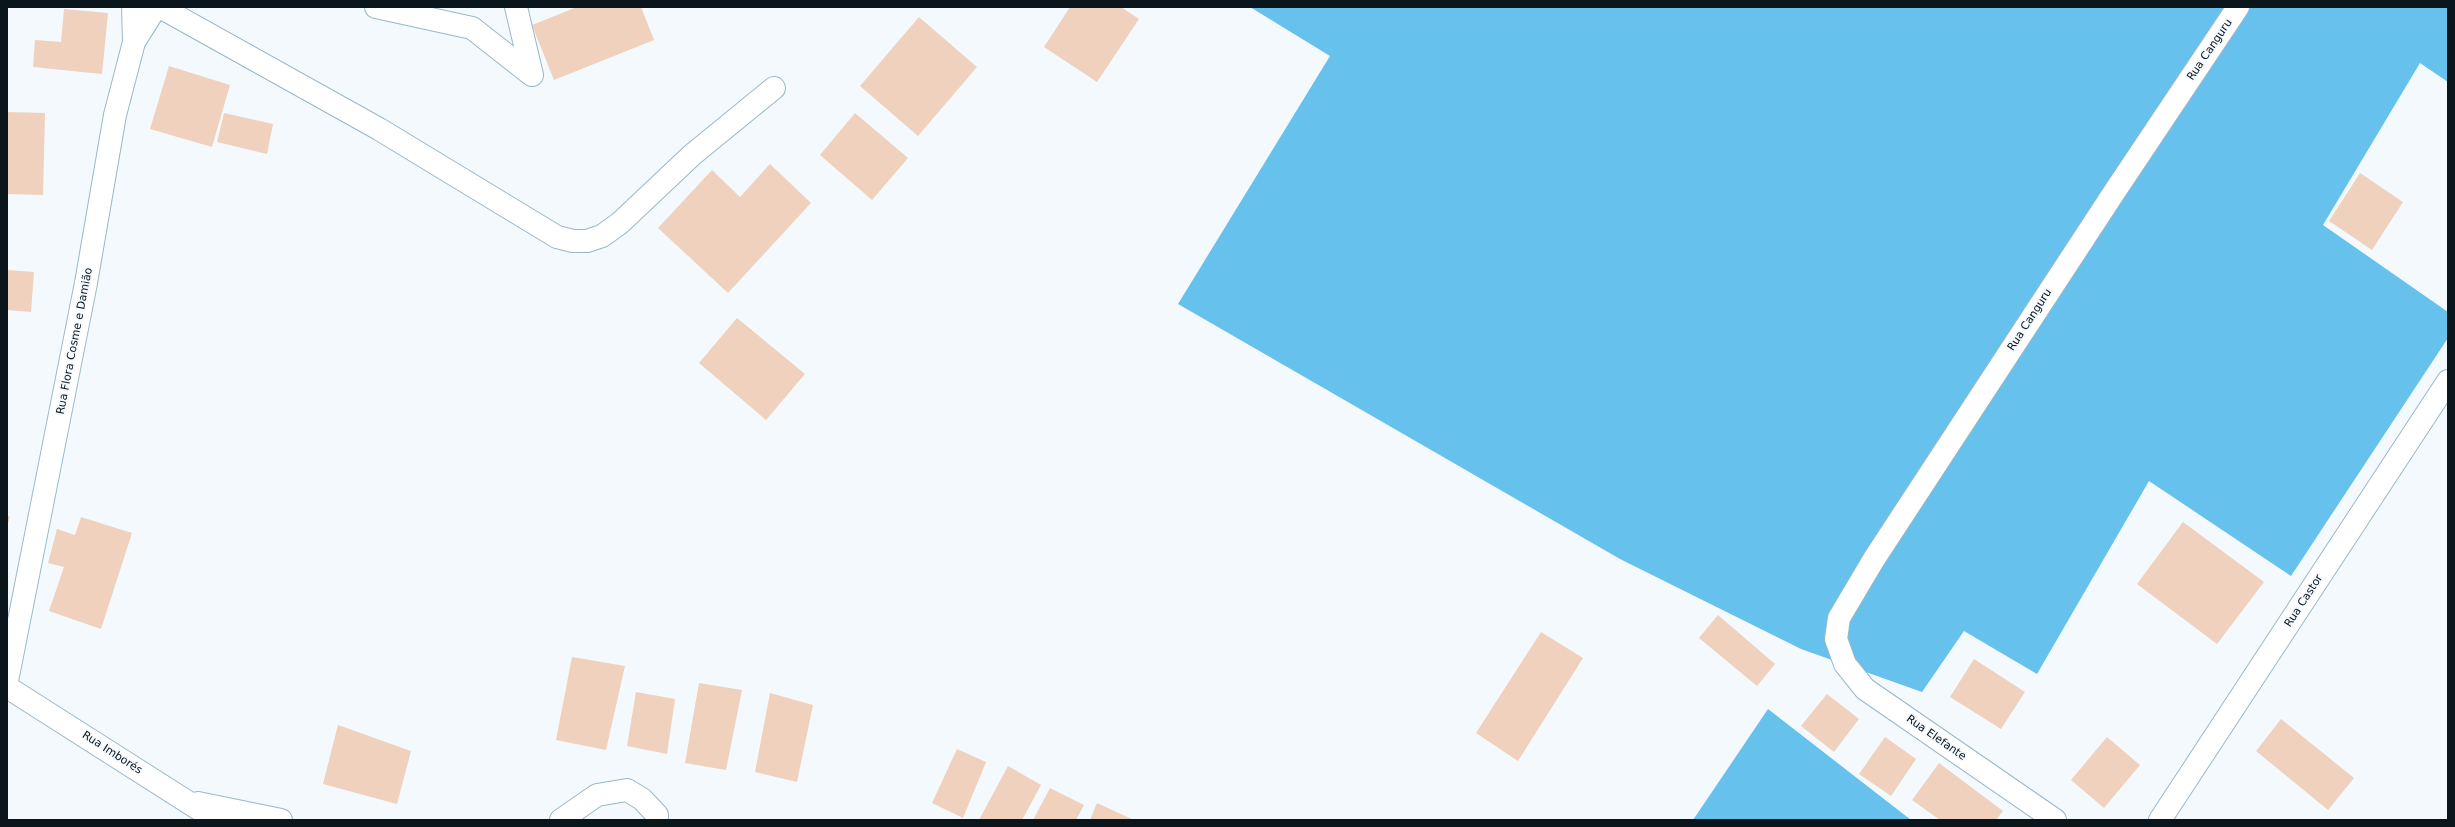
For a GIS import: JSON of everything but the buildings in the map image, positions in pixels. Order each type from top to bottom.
[{"type":"street","points":[[133,7],[134,42]]},
{"type":"street","name":"Rua Flora Cosme e Damião","points":[[7,681],[86,283],[115,115],[134,42],[156,7]]},
{"type":"street","points":[[160,7],[379,129],[557,237],[573,241],[587,241],[602,236],[614,227],[692,155],[774,88]]},
{"type":"street","points":[[376,7],[472,28],[532,75],[516,7]]},
{"type":"street","name":"Rua Canguru","points":[[1836,639],[1839,618],[1874,559],[2112,194],[2238,7]]},
{"type":"street","name":"Rua Castor","points":[[2160,820],[2448,381]]},
{"type":"street","name":"Rua Elefante","points":[[1836,639],[1845,664],[1865,689],[2055,820]]},
{"type":"street","name":"Rua Imborés","points":[[7,687],[216,820]]},
{"type":"street","points":[[561,820],[597,794],[627,790],[642,799],[658,816],[657,820]]},
{"type":"street","points":[[187,801],[281,820]]},
{"type":"shaded area","points":[[1250,7],[2448,7],[2448,82],[2420,63],[2323,225],[2448,312],[2448,338],[2291,576],[2149,481],[2037,674],[1964,631],[1922,692],[1801,649],[1620,559],[1178,304],[1330,56]]},
{"type":"shaded area","points":[[1768,709],[1911,820],[1693,820]]}]
